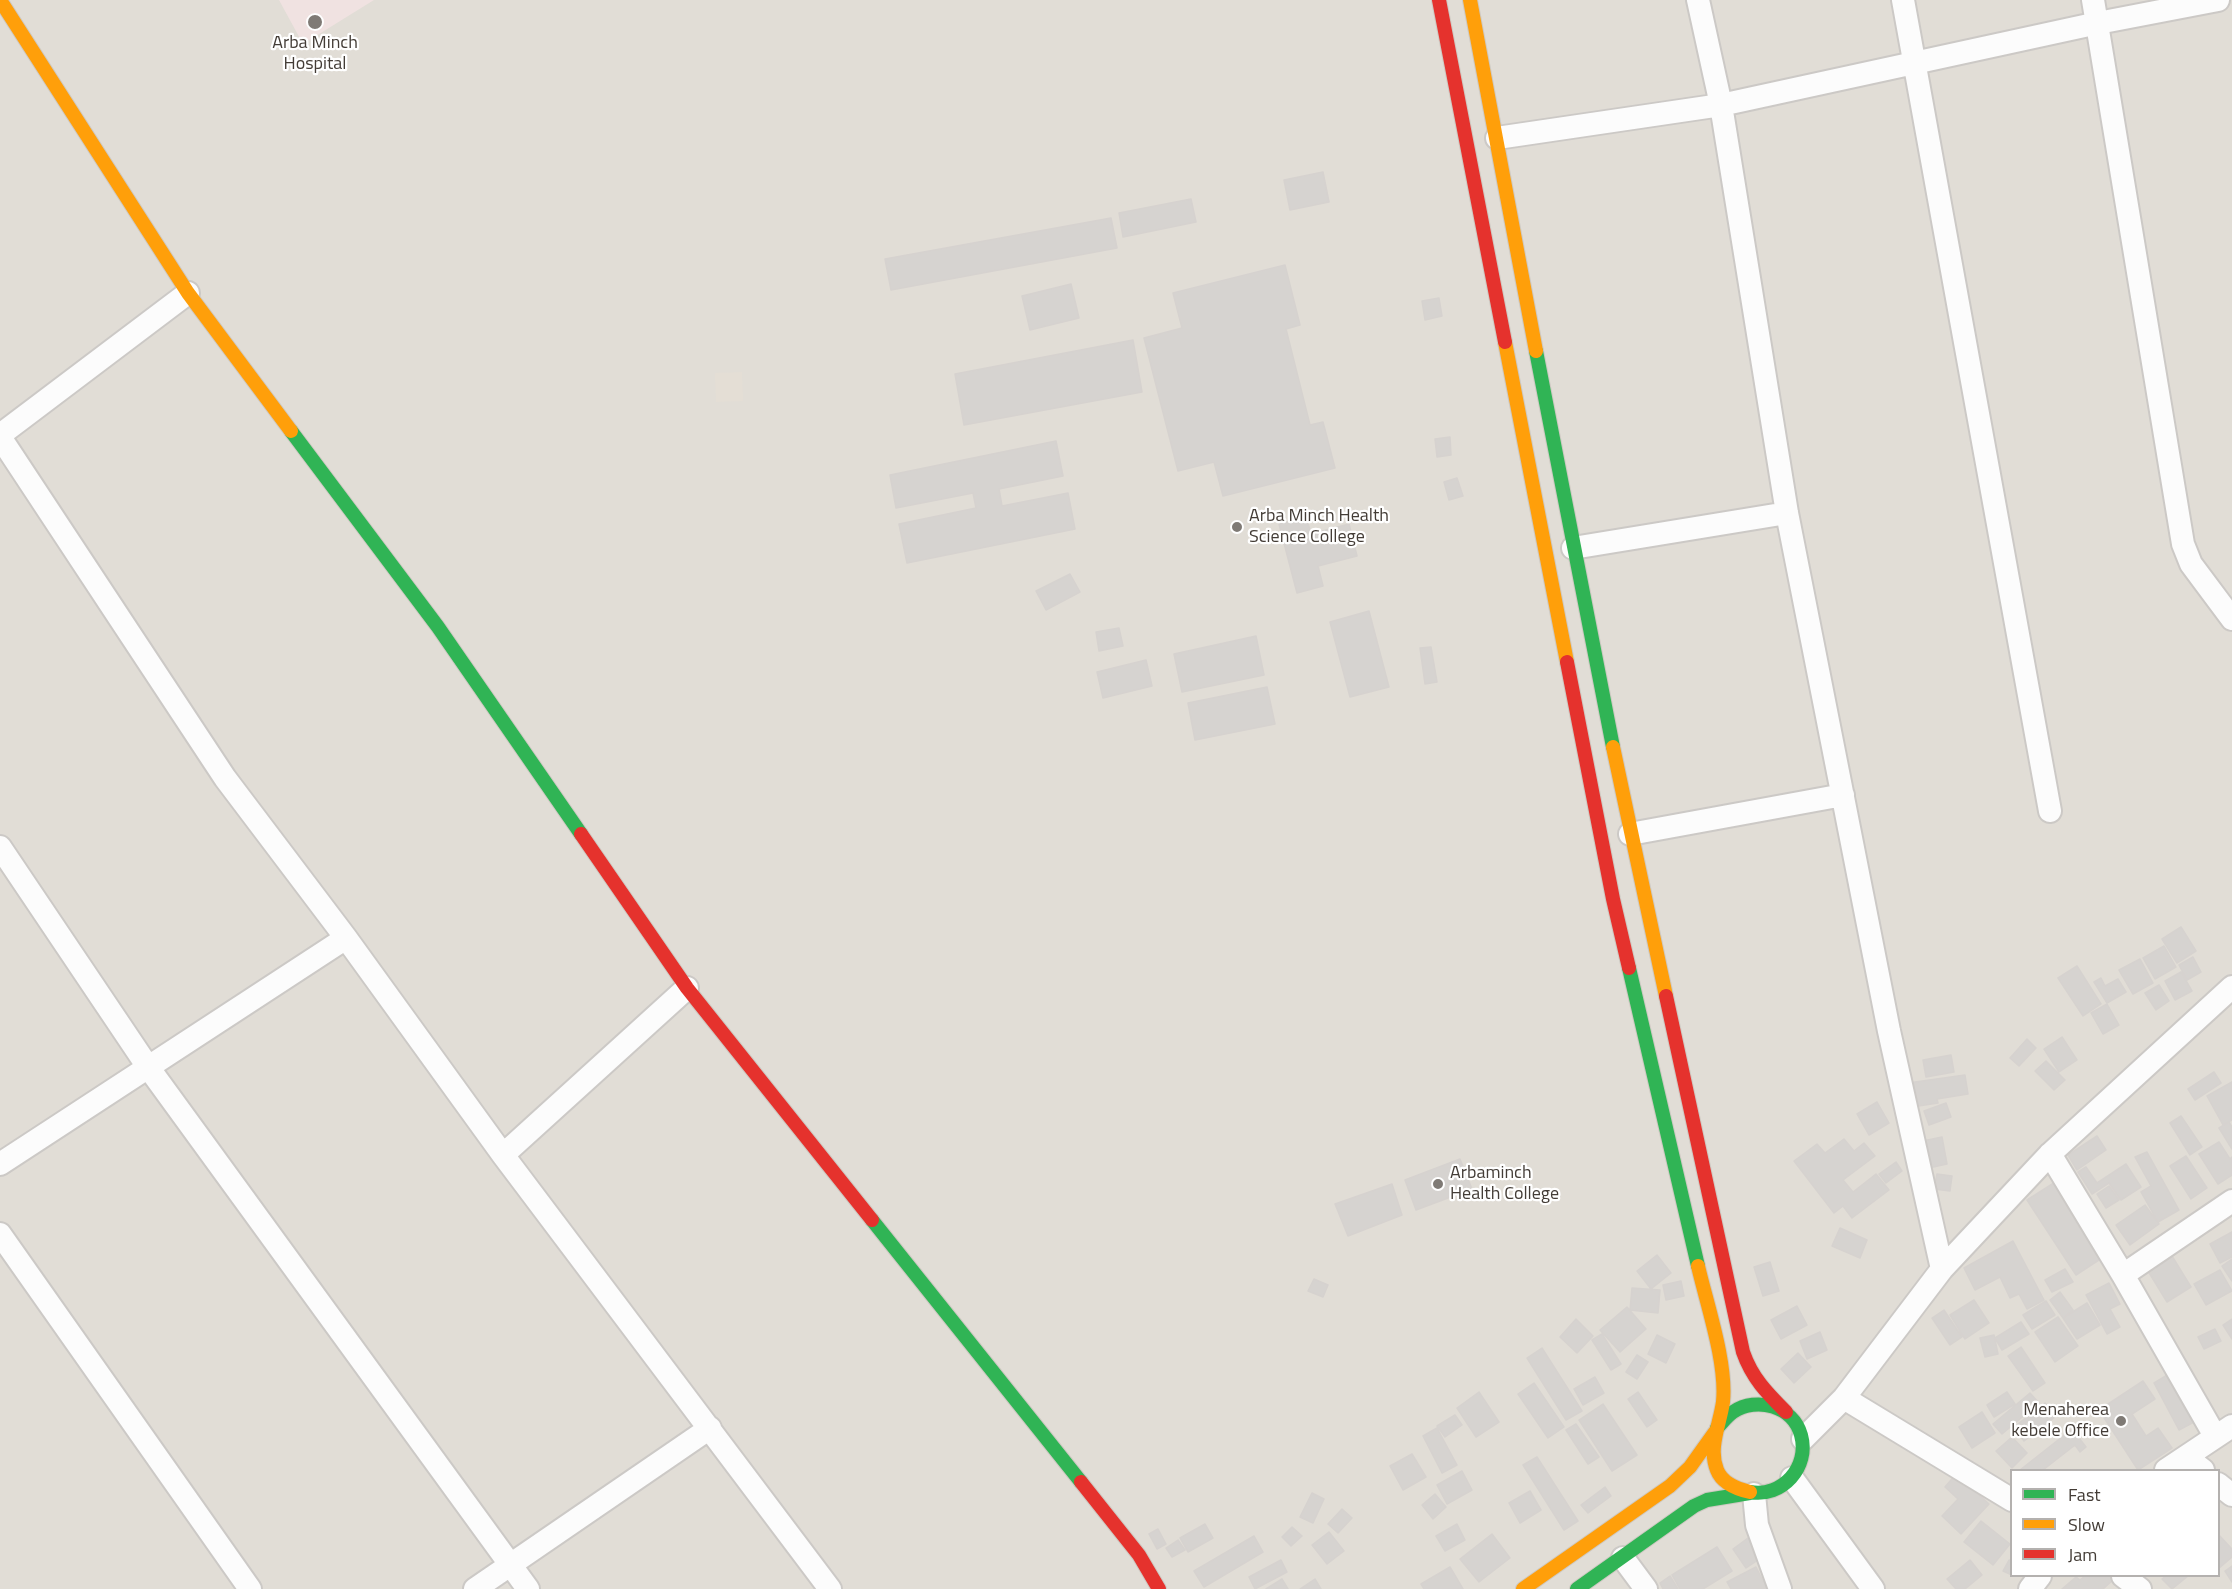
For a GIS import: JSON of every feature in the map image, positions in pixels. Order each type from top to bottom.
[{"type":"main road","points":[[0,0],[188,293],[438,627],[687,988],[1139,1555],[1159,1589]]},
{"type":"main road","points":[[1439,0],[1613,900],[1719,1354],[1723,1404],[1712,1452],[1718,1471],[1731,1486],[1752,1494]]},
{"type":"main road","points":[[1470,0],[1629,834],[1745,1354],[1758,1384],[1790,1416],[1798,1426],[1803,1439],[1802,1460],[1792,1478],[1775,1491],[1707,1500],[1694,1506],[1577,1589]]},
{"type":"main road","points":[[1523,1589],[1670,1486],[1690,1467],[1725,1417],[1737,1408],[1750,1403],[1764,1403],[1778,1407],[1790,1416]]},
{"type":"street","points":[[1698,0],[1720,105],[1788,513],[1889,1031],[1942,1269]]},
{"type":"street","points":[[1903,0],[2050,811]]},
{"type":"street","points":[[2094,0],[2183,544],[2191,564],[2232,619]]},
{"type":"street","points":[[1497,138],[1720,105],[2098,23],[2218,0]]},
{"type":"street","points":[[188,293],[0,436],[225,778],[346,938],[503,1155],[711,1428],[830,1589]]},
{"type":"street","points":[[1573,548],[1788,513]]},
{"type":"street","points":[[1629,834],[1843,795]]},
{"type":"street","points":[[0,847],[148,1067],[528,1589]]},
{"type":"street","points":[[0,1164],[346,938]]},
{"type":"street","points":[[1803,1439],[1844,1398],[1942,1269],[2050,1154],[2232,987]]},
{"type":"street","points":[[503,1155],[687,988]]},
{"type":"street","points":[[2050,1154],[2123,1275],[2224,1431],[2194,1464],[2171,1469]]},
{"type":"street","points":[[2123,1275],[2232,1201]]},
{"type":"street","points":[[0,1234],[250,1589]]},
{"type":"street","points":[[1844,1398],[2010,1499]]},
{"type":"street","points":[[475,1589],[711,1428]]},
{"type":"street","points":[[1792,1478],[1873,1589]]},
{"type":"street","points":[[2220,1486],[2232,1495]]},
{"type":"street","points":[[1752,1494],[1757,1525],[1780,1589]]},
{"type":"street","points":[[1623,1558],[1646,1589]]},
{"type":"street","points":[[2125,1577],[2140,1589]]},
{"type":"shaded area","points":[[0,0],[2232,0],[2232,1589],[0,1589]]},
{"type":"shaded area","name":"Arba Minch Hospital","points":[[279,0],[374,0],[303,44]]},
{"type":"shaded area","points":[[742,372],[743,401],[716,402],[715,373]]},
{"type":"building","points":[[1323,172],[1329,202],[1290,210],[1284,180]]},
{"type":"building","points":[[1191,199],[1196,222],[1123,237],[1119,213]]},
{"type":"building","points":[[1111,218],[1117,248],[891,290],[885,259]]},
{"type":"building","points":[[1285,265],[1300,325],[1286,329],[1310,425],[1323,422],[1335,468],[1223,496],[1214,462],[1178,471],[1144,338],[1182,328],[1173,293]]},
{"type":"building","points":[[1071,284],[1079,318],[1030,330],[1022,296]]},
{"type":"building","points":[[1439,298],[1442,316],[1425,320],[1422,301]]},
{"type":"building","points":[[1133,340],[1142,392],[964,425],[955,374]]},
{"type":"building","points":[[1450,437],[1451,455],[1437,457],[1435,439]]},
{"type":"building","points":[[1056,441],[1063,476],[999,489],[1002,506],[1068,493],[1075,529],[907,563],[899,524],[976,508],[973,493],[896,508],[890,475]]},
{"type":"building","points":[[1457,478],[1463,496],[1449,500],[1444,482]]},
{"type":"building","points":[[1306,516],[1311,534],[1349,524],[1357,556],[1318,566],[1323,586],[1297,593],[1279,524]]},
{"type":"building","points":[[1070,574],[1080,592],[1046,610],[1036,591]]},
{"type":"building","points":[[1369,611],[1389,687],[1350,697],[1330,622]]},
{"type":"building","points":[[1119,628],[1123,646],[1099,651],[1096,632]]},
{"type":"building","points":[[1256,636],[1264,675],[1182,692],[1174,654]]},
{"type":"building","points":[[1431,647],[1437,682],[1425,684],[1420,648]]},
{"type":"building","points":[[1146,660],[1152,686],[1103,698],[1097,672]]},
{"type":"building","points":[[1267,687],[1275,724],[1195,740],[1188,703]]},
{"type":"building","points":[[2181,927],[2196,951],[2177,963],[2162,939]]},
{"type":"building","points":[[2164,946],[2176,967],[2155,979],[2143,958]]},
{"type":"building","points":[[2193,957],[2201,972],[2187,980],[2179,965]]},
{"type":"building","points":[[2140,959],[2153,983],[2133,994],[2119,970]]},
{"type":"building","points":[[2077,966],[2101,1004],[2083,1016],[2058,978]]},
{"type":"building","points":[[2181,972],[2192,991],[2175,1000],[2165,981]]},
{"type":"building","points":[[2101,978],[2105,986],[2118,979],[2126,992],[2107,1003],[2094,982]]},
{"type":"building","points":[[2159,985],[2169,1001],[2156,1010],[2145,993]]},
{"type":"building","points":[[2107,1004],[2119,1025],[2103,1034],[2091,1013]]},
{"type":"building","points":[[2062,1037],[2077,1060],[2059,1072],[2044,1049]]},
{"type":"building","points":[[2027,1039],[2036,1048],[2019,1066],[2010,1058]]},
{"type":"building","points":[[1951,1055],[1954,1072],[1926,1077],[1923,1060]]},
{"type":"building","points":[[2046,1061],[2065,1080],[2054,1090],[2035,1071]]},
{"type":"building","points":[[2214,1072],[2221,1083],[2195,1100],[2188,1089]]},
{"type":"building","points":[[1965,1075],[1968,1094],[1937,1099],[1938,1103],[1912,1107],[1908,1083]]},
{"type":"building","points":[[2232,1082],[2232,1120],[2223,1125],[2207,1096]]},
{"type":"building","points":[[1877,1102],[1889,1123],[1869,1135],[1857,1114]]},
{"type":"building","points":[[1946,1103],[1951,1117],[1929,1125],[1924,1111]]},
{"type":"building","points":[[2181,1116],[2202,1147],[2190,1155],[2170,1123]]},
{"type":"building","points":[[2229,1122],[2232,1127],[2232,1149],[2219,1128]]},
{"type":"building","points":[[2097,1136],[2106,1150],[2077,1170],[2068,1155]]},
{"type":"building","points":[[1942,1137],[1947,1164],[1924,1169],[1918,1142]]},
{"type":"building","points":[[1844,1139],[1854,1151],[1864,1143],[1875,1156],[1843,1180],[1853,1192],[1876,1174],[1889,1190],[1852,1218],[1843,1206],[1834,1213],[1794,1161],[1817,1144],[1825,1153]]},
{"type":"building","points":[[2219,1142],[2230,1159],[2232,1157],[2232,1175],[2218,1184],[2199,1154]]},
{"type":"building","points":[[2147,1152],[2179,1210],[2158,1222],[2141,1192],[2151,1186],[2135,1157]]},
{"type":"building","points":[[2186,1156],[2207,1188],[2191,1199],[2170,1166]]},
{"type":"building","name":"Arbaminch Health College","points":[[1460,1159],[1472,1189],[1416,1210],[1405,1180]]},
{"type":"building","points":[[1896,1162],[1902,1171],[1886,1183],[1879,1174]]},
{"type":"building","points":[[2126,1164],[2141,1187],[2121,1200],[2109,1183],[2092,1194],[2078,1172],[2086,1167],[2097,1183]]},
{"type":"building","points":[[1937,1174],[1952,1176],[1950,1191],[1934,1189]]},
{"type":"building","points":[[2057,1181],[2105,1256],[2076,1275],[2027,1200]]},
{"type":"building","points":[[1392,1184],[1402,1215],[1348,1236],[1335,1204]]},
{"type":"building","points":[[2109,1186],[2119,1200],[2106,1208],[2097,1194]]},
{"type":"building","points":[[2145,1205],[2159,1224],[2130,1245],[2116,1225]]},
{"type":"building","points":[[1840,1228],[1867,1240],[1860,1258],[1832,1246]]},
{"type":"building","points":[[2232,1232],[2232,1257],[2220,1263],[2210,1244]]},
{"type":"building","points":[[2013,1241],[2044,1300],[2027,1309],[2019,1294],[2010,1298],[2000,1277],[1975,1290],[1964,1268]]},
{"type":"building","points":[[1657,1255],[1671,1273],[1651,1289],[1637,1271]]},
{"type":"building","points":[[2172,1256],[2191,1287],[2167,1302],[2148,1271]]},
{"type":"building","points":[[2232,1259],[2232,1281],[2222,1266]]},
{"type":"building","points":[[1770,1262],[1779,1291],[1763,1296],[1754,1267]]},
{"type":"building","points":[[2065,1269],[2073,1282],[2052,1292],[2045,1280]]},
{"type":"building","points":[[2220,1270],[2232,1291],[2206,1305],[2194,1284]]},
{"type":"building","points":[[1314,1279],[1328,1285],[1323,1297],[1308,1291]]},
{"type":"building","points":[[1681,1281],[1684,1296],[1666,1300],[1663,1285]]},
{"type":"building","points":[[2109,1283],[2120,1304],[2110,1309],[2120,1327],[2107,1334],[2086,1295]]},
{"type":"building","points":[[1632,1288],[1660,1290],[1658,1313],[1630,1310]]},
{"type":"building","points":[[2060,1292],[2073,1310],[2063,1318],[2050,1300]]},
{"type":"building","points":[[1974,1300],[1989,1323],[1965,1339],[1950,1315]]},
{"type":"building","points":[[2046,1301],[2055,1315],[2032,1329],[2023,1315]]},
{"type":"building","points":[[2087,1303],[2100,1325],[2077,1339],[2063,1318]]},
{"type":"building","points":[[1797,1306],[1807,1325],[1781,1339],[1771,1320]]},
{"type":"building","points":[[1627,1307],[1646,1329],[1620,1352],[1600,1330]]},
{"type":"building","points":[[1944,1310],[1962,1337],[1950,1345],[1932,1318]]},
{"type":"building","points":[[2058,1317],[2078,1346],[2055,1362],[2035,1332]]},
{"type":"building","points":[[1576,1319],[1593,1336],[1577,1353],[1560,1337]]},
{"type":"building","points":[[2232,1319],[2232,1339],[2223,1325]]},
{"type":"building","points":[[2021,1322],[2029,1334],[2002,1350],[1995,1338]]},
{"type":"building","points":[[2215,1329],[2221,1341],[2204,1349],[2198,1337]]},
{"type":"building","points":[[1820,1332],[1827,1350],[1807,1359],[1800,1341]]},
{"type":"building","points":[[1602,1334],[1621,1364],[1611,1370],[1592,1340]]},
{"type":"building","points":[[1657,1335],[1675,1344],[1666,1363],[1648,1354]]},
{"type":"building","points":[[1994,1335],[1998,1354],[1985,1357],[1980,1338]]},
{"type":"building","points":[[2021,1347],[2045,1383],[2033,1391],[2008,1356]]},
{"type":"building","points":[[1542,1348],[1582,1411],[1566,1420],[1527,1358]]},
{"type":"building","points":[[1798,1353],[1811,1367],[1794,1383],[1781,1369]]},
{"type":"building","points":[[1637,1355],[1648,1362],[1637,1379],[1626,1372]]},
{"type":"building","points":[[2169,1374],[2194,1422],[2179,1430],[2154,1383]]},
{"type":"building","points":[[1595,1377],[1604,1393],[1583,1405],[1574,1389]]},
{"type":"building","name":"Menaherea kebele Office","points":[[2143,1381],[2155,1399],[2132,1414],[2146,1436],[2158,1428],[2172,1448],[2137,1469],[2099,1410]]},
{"type":"building","points":[[1534,1383],[1564,1427],[1548,1438],[1518,1394]]},
{"type":"building","points":[[1479,1392],[1499,1422],[1476,1437],[1457,1408]]},
{"type":"building","points":[[1638,1392],[1657,1420],[1647,1427],[1628,1399]]},
{"type":"building","points":[[2007,1392],[2015,1404],[1994,1417],[1987,1405]]},
{"type":"building","points":[[2030,1393],[2039,1403],[2002,1434],[1993,1424]]},
{"type":"building","points":[[2045,1403],[2055,1417],[2024,1441],[2014,1427]]},
{"type":"building","points":[[1603,1404],[1637,1455],[1612,1471],[1579,1420]]},
{"type":"building","points":[[1982,1412],[1995,1433],[1972,1448],[1959,1427]]},
{"type":"building","points":[[1455,1415],[1462,1425],[1445,1437],[1437,1426]]},
{"type":"building","points":[[1576,1424],[1599,1457],[1588,1464],[1566,1430]]},
{"type":"building","points":[[1437,1428],[1457,1465],[1442,1473],[1423,1436]]},
{"type":"building","points":[[2072,1429],[2086,1447],[2080,1452],[2075,1445],[2044,1469],[2021,1469]]},
{"type":"building","points":[[2012,1437],[2027,1453],[2012,1468],[1996,1451]]},
{"type":"building","points":[[1412,1454],[1426,1477],[1403,1490],[1390,1466]]},
{"type":"building","points":[[1537,1457],[1578,1521],[1564,1530],[1523,1465]]},
{"type":"building","points":[[1462,1471],[1472,1490],[1447,1504],[1437,1485]]},
{"type":"building","points":[[1956,1474],[1989,1504],[1961,1534],[1942,1516],[1958,1499],[1945,1487]]},
{"type":"building","points":[[1605,1487],[1611,1496],[1588,1513],[1581,1505]]},
{"type":"building","points":[[1530,1491],[1541,1510],[1520,1523],[1509,1503]]},
{"type":"building","points":[[1312,1493],[1324,1499],[1313,1523],[1300,1517]]},
{"type":"building","points":[[1435,1494],[1446,1507],[1433,1519],[1422,1505]]},
{"type":"building","points":[[1342,1509],[1352,1518],[1338,1533],[1328,1524]]},
{"type":"building","points":[[1981,1521],[2010,1544],[1993,1565],[1964,1542]]},
{"type":"building","points":[[1205,1524],[1213,1538],[1188,1552],[1180,1538]]},
{"type":"building","points":[[1457,1524],[1465,1540],[1445,1551],[1436,1536]]},
{"type":"building","points":[[1292,1527],[1302,1536],[1291,1546],[1282,1537]]},
{"type":"building","points":[[1158,1529],[1166,1544],[1157,1549],[1149,1534]]},
{"type":"building","points":[[1329,1532],[1344,1551],[1327,1564],[1312,1545]]},
{"type":"building","points":[[1492,1534],[1510,1558],[1479,1582],[1460,1559]]},
{"type":"building","points":[[1254,1536],[1263,1552],[1204,1587],[1194,1571]]},
{"type":"building","points":[[2220,1536],[2232,1549],[2232,1557],[2220,1567]]},
{"type":"building","points":[[1748,1538],[1761,1558],[1746,1568],[1733,1549]]},
{"type":"building","points":[[1178,1540],[1185,1550],[1172,1557],[1166,1548]]},
{"type":"building","points":[[1717,1547],[1732,1571],[1703,1589],[1680,1589],[1672,1575]]},
{"type":"building","points":[[1281,1560],[1287,1572],[1255,1589],[1249,1577]]},
{"type":"building","points":[[1970,1560],[1982,1575],[1965,1589],[1956,1589],[1947,1579]]},
{"type":"building","points":[[2009,1560],[2010,1560],[2010,1574],[2003,1571]]},
{"type":"building","points":[[2232,1566],[2232,1582],[2225,1571]]},
{"type":"building","points":[[1450,1567],[1463,1589],[1424,1589],[1421,1584]]},
{"type":"building","points":[[1756,1567],[1767,1589],[1731,1589],[1727,1582]]},
{"type":"building","points":[[1670,1576],[1678,1589],[1663,1589],[1660,1583]]},
{"type":"building","points":[[2076,1577],[2080,1580],[2084,1577],[2112,1577],[2114,1579],[2103,1589],[2062,1589]]},
{"type":"building","points":[[2165,1577],[2187,1577],[2172,1589],[2162,1579]]},
{"type":"building","points":[[1282,1579],[1288,1589],[1266,1589]]},
{"type":"building","points":[[1315,1579],[1321,1589],[1300,1589]]},
{"type":"traffic: fast","points":[[1536,351],[1613,747]]},
{"type":"traffic: fast","points":[[291,431],[438,627],[581,834]]},
{"type":"traffic: fast","points":[[1629,968],[1698,1266]]},
{"type":"traffic: fast","points":[[872,1220],[1081,1482]]},
{"type":"traffic: fast","points":[[1717,1428],[1733,1412],[1753,1405],[1773,1407],[1782,1411],[1797,1425],[1803,1447],[1797,1469],[1791,1478],[1773,1490],[1762,1493],[1750,1492]]},
{"type":"traffic: fast","points":[[1577,1589],[1694,1506],[1707,1500],[1750,1493]]},
{"type":"traffic: slow","points":[[0,0],[188,293],[291,431]]},
{"type":"traffic: slow","points":[[1470,0],[1536,351]]},
{"type":"traffic: slow","points":[[1505,342],[1567,662]]},
{"type":"traffic: slow","points":[[1613,747],[1666,996]]},
{"type":"traffic: slow","points":[[1698,1266],[1722,1370],[1723,1402],[1714,1445],[1715,1462],[1719,1475],[1726,1482],[1750,1492]]},
{"type":"traffic: slow","points":[[1523,1589],[1670,1486],[1690,1467],[1715,1432]]},
{"type":"traffic: jam","points":[[1439,0],[1505,342]]},
{"type":"traffic: jam","points":[[1567,662],[1613,899],[1629,968]]},
{"type":"traffic: jam","points":[[581,834],[687,988],[872,1220]]},
{"type":"traffic: jam","points":[[1666,996],[1743,1352],[1766,1392],[1786,1412]]},
{"type":"traffic: jam","points":[[1081,1482],[1139,1555],[1159,1589]]},
{"type":"place","name":"Arba Minch Hospital","points":[[315,22]]},
{"type":"place","name":"Arba Minch Health Science College","points":[[1237,527]]},
{"type":"place","name":"Arbaminch Health College","points":[[1438,1184]]},
{"type":"place","name":"Menaherea kebele Office","points":[[2121,1421]]}]
